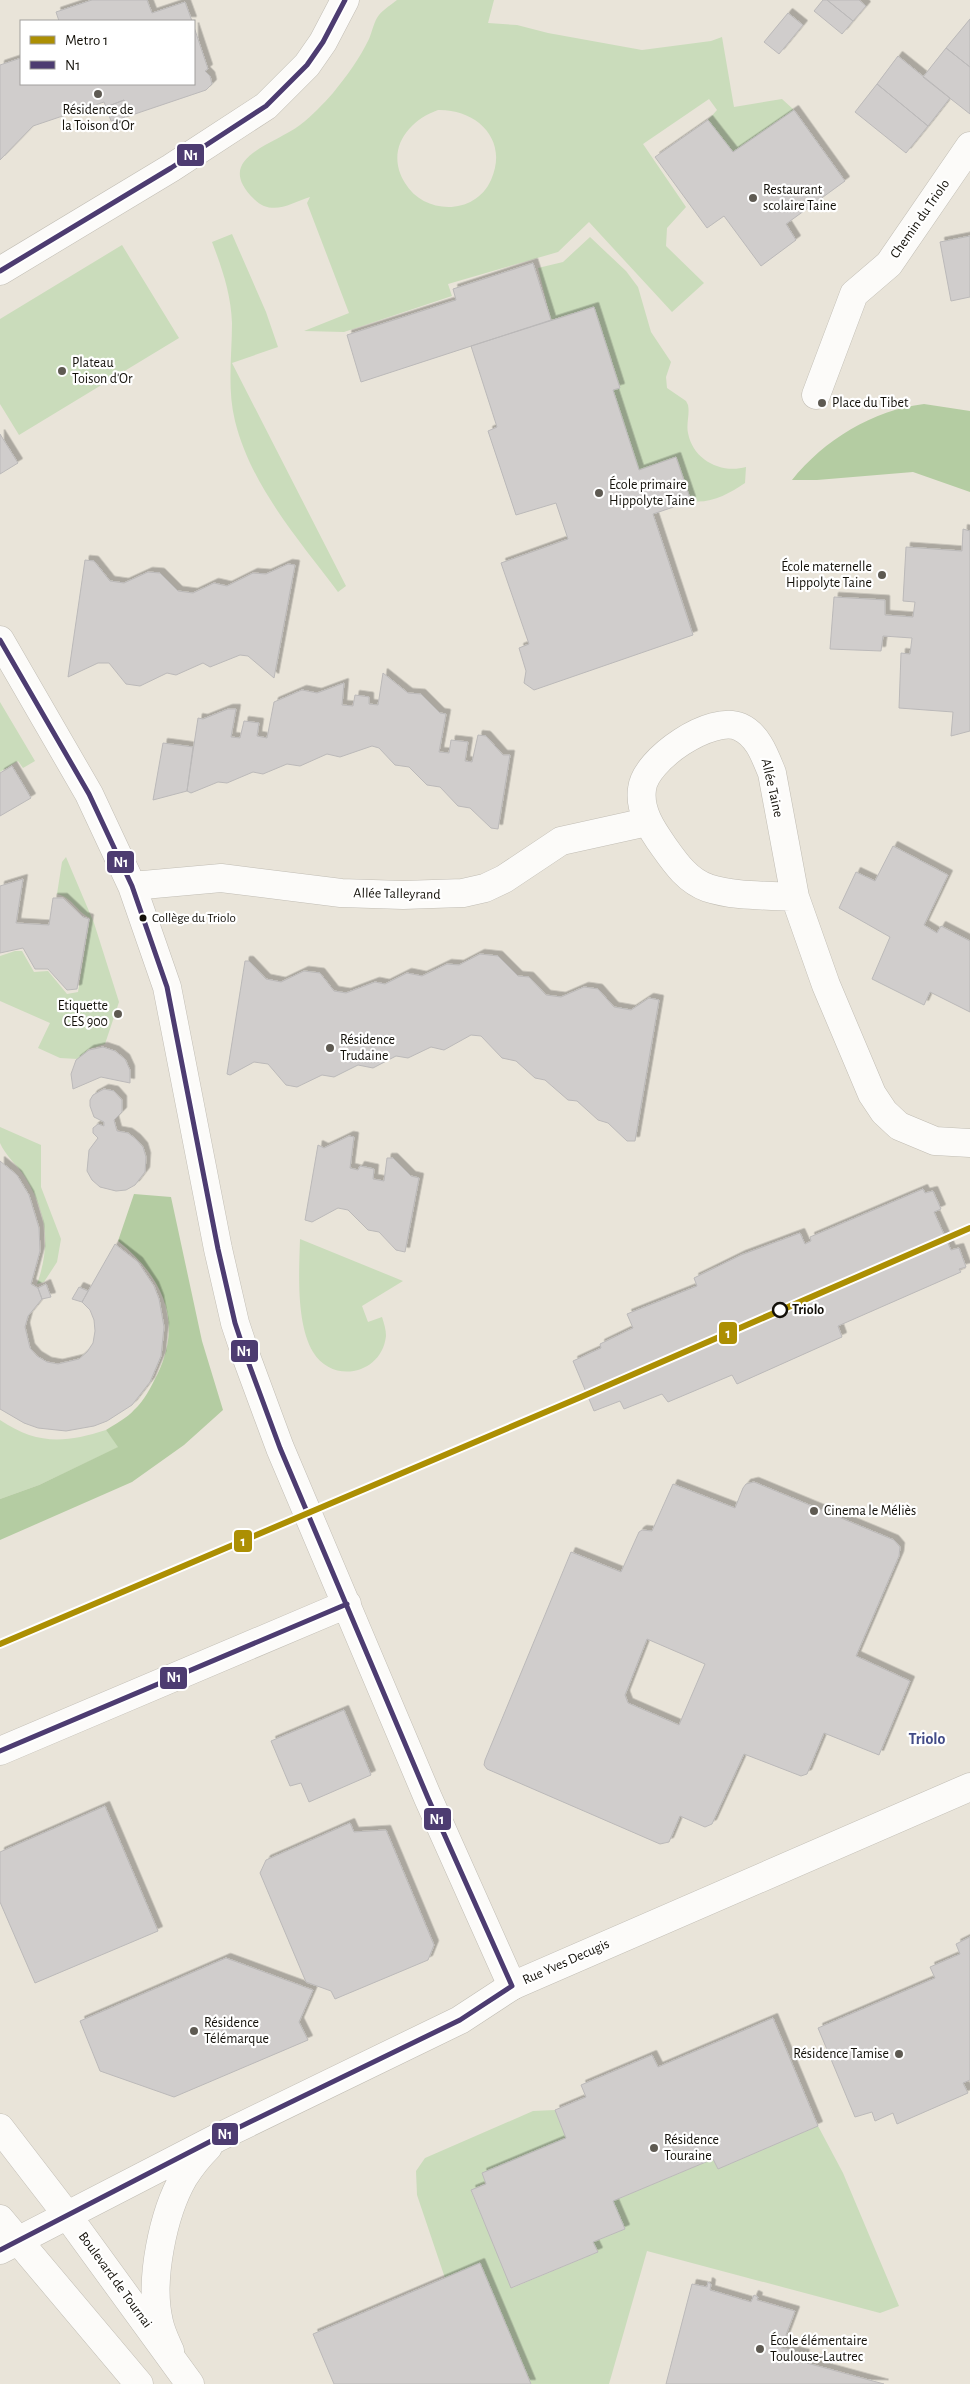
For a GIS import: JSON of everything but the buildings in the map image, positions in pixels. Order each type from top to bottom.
[{"type":"street","points":[[0,271],[171,168],[266,106],[307,65],[323,42],[345,0]]},
{"type":"street","name":"Chemin du Triolo","points":[[816,395],[854,294],[889,264],[970,146]]},
{"type":"street","points":[[0,640],[89,794],[132,886],[167,987],[218,1249],[235,1323],[280,1448],[428,1798],[512,1986]]},
{"type":"street","name":"Allée Taine","points":[[795,897],[734,894],[707,887],[679,868],[647,822],[642,788],[656,761],[692,735],[708,728],[740,727],[755,738],[765,755],[772,773],[795,897],[829,993],[872,1094],[884,1112],[899,1126],[935,1141],[970,1143]]},
{"type":"street","name":"Allée Talleyrand","points":[[132,886],[221,878],[360,894],[463,893],[485,888],[504,879],[561,841],[647,822]]},
{"type":"street","points":[[0,1751],[347,1604]]},
{"type":"street","name":"Rue Yves Decugis","points":[[9,2245],[217,2138],[460,2020],[512,1986],[970,1787]]},
{"type":"street","name":"Boulevard de Tournai","points":[[0,2128],[67,2214],[190,2384]]},
{"type":"street","name":"Boulevard de Tournai","points":[[174,2362],[159,2322],[155,2284],[161,2249],[169,2214],[183,2179],[197,2159],[217,2138]]},
{"type":"street","points":[[0,2219],[9,2245],[139,2384]]},
{"type":"green space","points":[[397,0],[494,0],[488,23],[517,25],[548,33],[642,50],[711,41],[722,37],[734,107],[782,99],[794,110],[733,152],[708,120],[717,110],[709,99],[643,144],[686,207],[667,228],[666,246],[704,283],[672,312],[589,222],[558,252],[448,284],[452,296],[344,332],[304,331],[349,313],[307,203],[310,197],[282,207],[268,207],[254,199],[243,185],[240,173],[243,163],[252,154],[300,125],[333,93],[361,53],[369,39],[377,17]],"holes":[[[438,110],[452,111],[477,121],[486,130],[496,152],[495,165],[491,180],[483,192],[473,200],[462,205],[436,206],[413,194],[405,183],[399,171],[398,149],[409,129],[417,122]]]},
{"type":"green space","points":[[232,234],[266,312],[278,347],[232,363],[346,586],[338,592],[292,532],[264,490],[242,445],[235,421],[231,396],[232,323],[230,302],[212,242]]},
{"type":"green space","points":[[590,237],[626,271],[638,287],[651,332],[671,362],[666,377],[667,388],[686,401],[688,405],[688,433],[696,451],[710,463],[718,466],[737,469],[746,467],[745,483],[732,491],[712,500],[691,501],[676,457],[639,470],[613,390],[620,388],[594,307],[551,320],[538,268],[563,262]]},
{"type":"green space","name":"Plateau Toison d'Or","points":[[122,245],[179,338],[19,435],[0,404],[0,319]]},
{"type":"green space","points":[[924,404],[970,411],[970,492],[913,472],[817,480],[792,480],[819,452],[851,429],[886,413]]},
{"type":"green space","points":[[0,702],[35,761],[23,768],[18,761],[0,772]]},
{"type":"green space","points":[[66,857],[94,923],[119,1002],[105,1044],[89,1049],[78,1059],[60,1058],[38,1048],[50,1023],[0,1001],[0,956],[15,951],[22,951],[34,972],[48,971],[67,994],[78,992],[90,918],[67,898],[57,894],[62,862]]},
{"type":"green space","points":[[0,1127],[41,1145],[41,1187],[61,1239],[57,1262],[44,1282],[37,1284],[44,1256],[45,1242],[42,1216],[38,1203],[25,1177],[0,1143]]},
{"type":"green space","points":[[134,1194],[171,1197],[202,1341],[223,1410],[184,1445],[132,1482],[0,1540],[0,1499],[39,1485],[118,1447],[106,1430],[128,1416],[138,1406],[155,1380],[165,1355],[168,1318],[164,1301],[157,1285],[146,1269],[118,1241]]},
{"type":"green space","points":[[300,1239],[403,1281],[362,1306],[368,1322],[382,1317],[386,1336],[383,1349],[376,1359],[356,1371],[332,1369],[313,1352],[301,1312],[299,1282]]},
{"type":"green space","points":[[0,1420],[26,1434],[39,1438],[64,1439],[106,1430],[119,1447],[39,1485],[0,1499]]},
{"type":"green space","points":[[555,2110],[566,2138],[471,2191],[512,2288],[598,2252],[593,2242],[624,2229],[613,2201],[713,2159],[718,2169],[818,2126],[843,2173],[899,2306],[880,2313],[647,2251],[609,2384],[531,2384],[480,2263],[445,2278],[417,2195],[416,2171],[425,2158],[533,2111]]},
{"type":"metro line","name":"1","points":[[0,1644],[581,1397],[970,1228]]},
{"type":"transit line","name":"N1","points":[[0,271],[171,168],[266,106],[307,65],[323,42],[345,0]]},
{"type":"transit line","name":"N1","points":[[0,640],[89,794],[132,886],[167,987],[218,1249],[235,1323],[246,1356],[280,1448],[428,1798],[512,1986],[460,2020],[217,2138],[0,2250]]},
{"type":"transit line","name":"N1","points":[[0,1751],[347,1604]]},
{"type":"place","name":"Résidence de la Toison d'Or","points":[[98,94]]},
{"type":"place","name":"Restaurant scolaire Taine","points":[[753,198]]},
{"type":"place","name":"Plateau Toison d'Or","points":[[62,371]]},
{"type":"place","name":"Place du Tibet","points":[[822,403]]},
{"type":"place","name":"École primaire Hippolyte Taine","points":[[599,493]]},
{"type":"place","name":"École maternelle Hippolyte Taine","points":[[882,575]]},
{"type":"place","name":"Collège du Triolo","points":[[143,918]]},
{"type":"place","name":"Etiquette CES 900","points":[[118,1014]]},
{"type":"place","name":"Résidence Trudaine","points":[[330,1048]]},
{"type":"place","name":"Triolo","points":[[780,1310]]},
{"type":"place","name":"Cinema le Méliès","points":[[814,1511]]},
{"type":"place","name":"Résidence Télémarque","points":[[194,2031]]},
{"type":"place","name":"Résidence Tamise","points":[[899,2054]]},
{"type":"place","name":"Résidence Touraine","points":[[654,2148]]},
{"type":"place","name":"École élémentaire Toulouse-Lautrec","points":[[760,2349]]},
{"type":"district","name":"Triolo","points":[[927,1739]]}]
